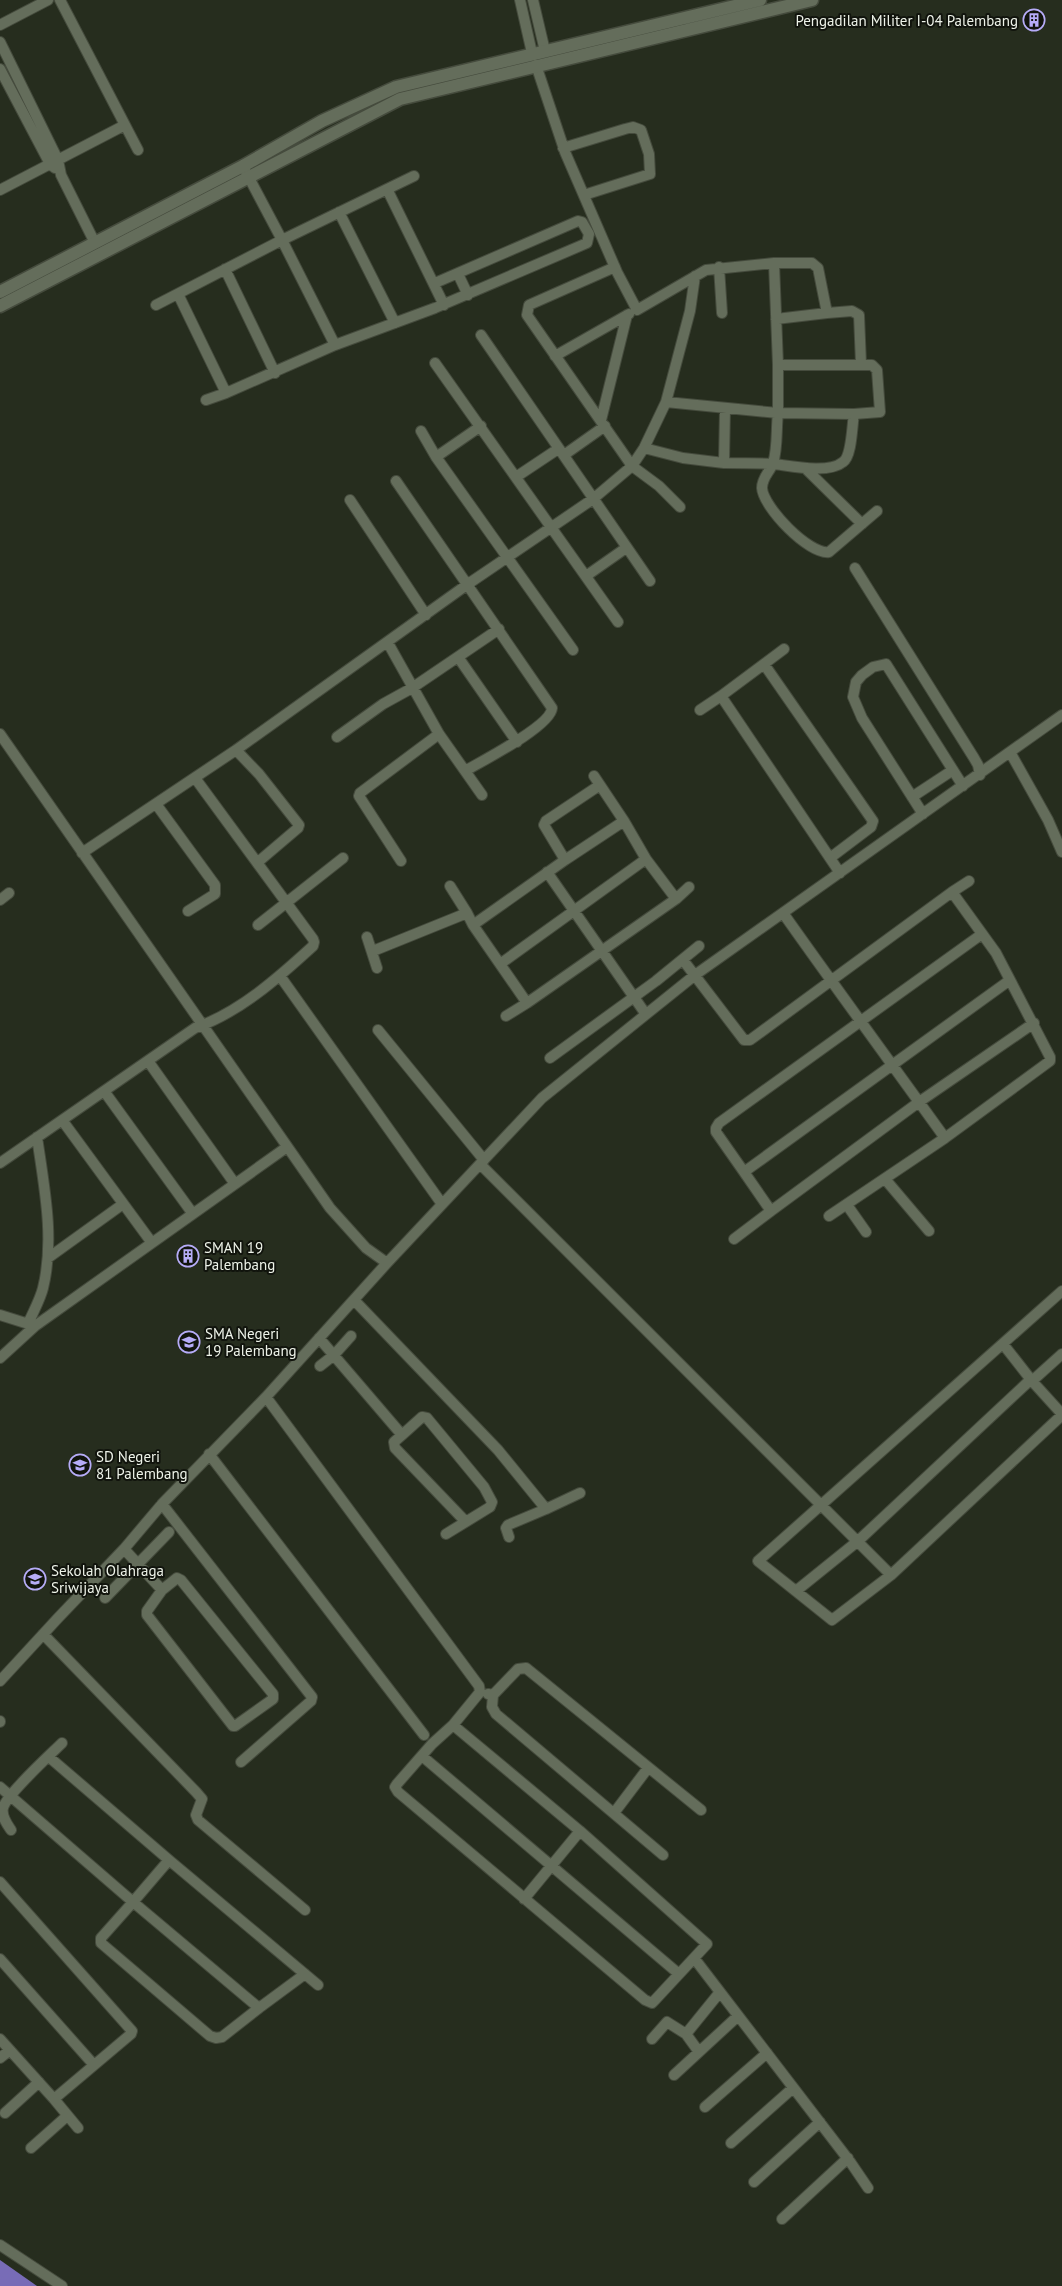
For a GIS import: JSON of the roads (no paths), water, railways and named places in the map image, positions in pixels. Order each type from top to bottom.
[{"type":"street","points":[[0,25],[48,0]]},
{"type":"street","points":[[60,0],[138,150]]},
{"type":"street","points":[[520,0],[540,58],[563,148],[615,267],[637,310]]},
{"type":"street","points":[[533,0],[540,58]]},
{"type":"street","points":[[0,292],[94,243],[400,99],[540,58],[760,0]]},
{"type":"street","points":[[540,58],[812,0]]},
{"type":"street","points":[[0,42],[4,59],[33,110],[54,162]]},
{"type":"street","points":[[0,69],[23,114],[54,162],[94,243]]},
{"type":"street","points":[[23,114],[33,110]]},
{"type":"street","points":[[0,190],[125,125]]},
{"type":"street","points":[[563,148],[625,129],[634,127],[641,130],[648,154],[650,174],[584,195]]},
{"type":"street","points":[[246,172],[335,346]]},
{"type":"street","points":[[0,306],[246,172]]},
{"type":"street","points":[[156,305],[282,240],[414,176]]},
{"type":"street","points":[[387,189],[444,304]]},
{"type":"street","points":[[339,212],[395,323]]},
{"type":"street","points":[[206,400],[275,373],[335,346],[444,304],[587,243],[589,234],[582,222],[578,221],[435,283]]},
{"type":"street","points":[[555,356],[706,270],[719,267],[774,263],[816,264],[827,313]]},
{"type":"street","points":[[774,263],[778,413],[773,464],[765,475],[762,487],[764,497],[770,507],[799,538],[820,552],[829,552],[877,511]]},
{"type":"street","points":[[615,267],[529,305],[527,315],[632,466],[660,486],[680,507]]},
{"type":"street","points":[[719,267],[722,313]]},
{"type":"street","points":[[225,269],[275,373]]},
{"type":"street","points":[[458,274],[468,294]]},
{"type":"street","points":[[82,854],[236,750],[468,584],[593,500],[632,466],[644,448],[666,402],[690,311],[695,276]]},
{"type":"street","points":[[178,294],[226,393]]},
{"type":"street","points":[[776,319],[852,311],[859,315],[861,364]]},
{"type":"street","points":[[516,477],[561,452],[603,423],[627,315]]},
{"type":"street","points":[[481,335],[650,581]]},
{"type":"street","points":[[435,363],[618,622]]},
{"type":"street","points":[[666,402],[778,413],[878,414],[880,411],[877,370],[872,365],[778,365]]},
{"type":"street","points":[[724,408],[724,463]]},
{"type":"street","points":[[644,448],[683,458],[724,463],[773,464],[805,468],[835,466],[844,462],[848,455],[854,414]]},
{"type":"street","points":[[436,457],[481,426]]},
{"type":"street","points":[[421,431],[436,457],[573,650]]},
{"type":"street","points":[[805,468],[862,524]]},
{"type":"street","points":[[396,481],[552,708],[550,715],[517,742],[466,771]]},
{"type":"street","points":[[350,500],[426,615]]},
{"type":"street","points":[[586,576],[626,548]]},
{"type":"street","points":[[855,568],[974,758],[980,774]]},
{"type":"street","points":[[337,737],[383,704],[412,688],[499,629]]},
{"type":"street","points":[[388,642],[439,734],[482,795]]},
{"type":"street","points":[[700,710],[784,649]]},
{"type":"street","points":[[458,657],[517,742]]},
{"type":"street","points":[[764,664],[872,821],[871,827],[830,858]]},
{"type":"street","points":[[922,814],[862,718],[853,697],[856,682],[873,667],[886,664],[963,786]]},
{"type":"street","points":[[720,696],[840,873]]},
{"type":"street","points":[[0,1681],[124,1549],[162,1504],[266,1396],[387,1263],[548,1093],[695,975],[1062,715]]},
{"type":"street","points":[[0,734],[287,1147],[342,1222],[366,1248],[387,1263]]},
{"type":"street","points":[[401,862],[360,796],[360,793],[439,734]]},
{"type":"street","points":[[236,750],[259,774],[299,825],[298,828],[258,862]]},
{"type":"street","points":[[1010,752],[1048,820],[1062,852]]},
{"type":"street","points":[[912,797],[953,770]]},
{"type":"street","points":[[0,1163],[195,1028],[214,1022],[280,976],[314,942],[258,862],[195,778]]},
{"type":"street","points":[[565,860],[544,825],[546,821],[597,781],[624,821],[646,859],[676,899]]},
{"type":"street","points":[[156,804],[215,885],[215,894],[188,911]]},
{"type":"street","points":[[473,925],[547,872],[624,821]]},
{"type":"street","points":[[258,925],[343,858]]},
{"type":"street","points":[[500,964],[646,859]]},
{"type":"street","points":[[547,872],[646,1013]]},
{"type":"street","points":[[683,960],[744,1040],[747,1040],[969,880]]},
{"type":"street","points":[[450,886],[473,925],[527,1002]]},
{"type":"street","points":[[506,1016],[676,899],[689,887]]},
{"type":"street","points":[[829,1216],[945,1138],[1050,1061],[1050,1057],[1034,1022],[996,953],[952,892]]},
{"type":"street","points":[[0,900],[9,893]]},
{"type":"street","points":[[373,951],[467,913]]},
{"type":"street","points":[[783,913],[945,1138]]},
{"type":"street","points":[[771,1211],[716,1132],[720,1122],[982,934]]},
{"type":"street","points":[[367,937],[373,951],[376,968]]},
{"type":"street","points":[[550,1058],[656,981],[699,946]]},
{"type":"street","points":[[280,976],[442,1204]]},
{"type":"street","points":[[744,1172],[1010,980]]},
{"type":"street","points":[[656,981],[667,996]]},
{"type":"street","points":[[734,1239],[919,1102],[1034,1022]]},
{"type":"street","points":[[378,1030],[482,1162],[891,1575]]},
{"type":"street","points":[[148,1061],[235,1184]]},
{"type":"street","points":[[104,1091],[193,1214]]},
{"type":"street","points":[[62,1120],[152,1243]]},
{"type":"street","points":[[32,1325],[43,1290],[48,1258],[48,1220],[38,1137]]},
{"type":"street","points":[[0,1358],[32,1325],[287,1147]]},
{"type":"street","points":[[885,1178],[929,1231]]},
{"type":"street","points":[[48,1258],[123,1204]]},
{"type":"street","points":[[847,1204],[866,1232]]},
{"type":"street","points":[[1003,1344],[1062,1414],[891,1575],[832,1620],[758,1561],[1062,1291]]},
{"type":"street","points":[[354,1300],[498,1450],[546,1508]]},
{"type":"street","points":[[0,1315],[32,1325]]},
{"type":"street","points":[[320,1366],[334,1355],[351,1336]]},
{"type":"street","points":[[319,1338],[402,1435]]},
{"type":"street","points":[[796,1591],[858,1541],[1027,1382],[1032,1380],[1062,1354]]},
{"type":"street","points":[[266,1396],[479,1686],[480,1692],[452,1726],[397,1784],[395,1787],[398,1792],[645,2000],[654,2001],[707,1944],[580,1831],[452,1726]]},
{"type":"street","points":[[446,1534],[492,1504],[484,1487],[427,1418],[422,1417],[394,1442],[395,1448],[465,1521]]},
{"type":"street","points":[[209,1454],[424,1735]]},
{"type":"street","points":[[509,1537],[506,1528],[508,1525],[580,1493]]},
{"type":"street","points":[[162,1504],[312,1697],[311,1701],[242,1762]]},
{"type":"street","points":[[106,1598],[169,1532]]},
{"type":"street","points":[[124,1549],[162,1590]]},
{"type":"street","points":[[177,1578],[181,1580],[273,1694],[273,1699],[233,1726],[147,1615],[147,1611],[162,1590],[177,1578]]},
{"type":"street","points":[[43,1634],[202,1799],[196,1815],[198,1820],[211,1833],[305,1910]]},
{"type":"street","points":[[663,1855],[496,1714],[492,1707],[493,1695],[518,1669],[526,1668],[701,1810]]},
{"type":"street","points":[[480,1692],[493,1695]]},
{"type":"street","points":[[11,1830],[4,1817],[3,1810],[42,1762],[62,1743]]},
{"type":"street","points":[[422,1756],[679,1974]]},
{"type":"street","points":[[48,1757],[318,1985]]},
{"type":"street","points":[[614,1813],[648,1768]]},
{"type":"street","points":[[0,1787],[259,2008]]},
{"type":"street","points":[[524,1899],[580,1831]]},
{"type":"street","points":[[169,1860],[101,1938],[101,1943],[210,2036],[222,2037],[306,1974]]},
{"type":"street","points":[[0,1882],[132,2031],[132,2034],[54,2098]]},
{"type":"street","points":[[694,1958],[848,2158],[868,2188]]},
{"type":"street","points":[[0,1959],[94,2065]]},
{"type":"street","points":[[686,2034],[720,1992]]},
{"type":"street","points":[[674,2075],[738,2016]]},
{"type":"street","points":[[652,2039],[667,2022],[686,2034],[699,2052]]},
{"type":"street","points":[[0,2039],[54,2098],[78,2128]]},
{"type":"street","points":[[0,2058],[10,2050]]},
{"type":"street","points":[[705,2107],[767,2053]]},
{"type":"street","points":[[5,2113],[39,2082]]},
{"type":"street","points":[[731,2143],[793,2088]]},
{"type":"street","points":[[31,2148],[67,2116]]},
{"type":"street","points":[[754,2182],[820,2122]]},
{"type":"street","points":[[782,2219],[848,2158]]},
{"type":"street","points":[[0,2245],[62,2286]]},
{"type":"place","name":"Pengadilan Militer I-04 Palembang","points":[[1034,20]]},
{"type":"place","name":"SMAN 19 Palembang","points":[[188,1256]]},
{"type":"place","name":"SMA Negeri 19 Palembang","points":[[189,1342]]},
{"type":"place","name":"SD Negeri 81 Palembang","points":[[80,1465]]},
{"type":"place","name":"Sekolah Olahraga Sriwijaya","points":[[35,1579]]}]
